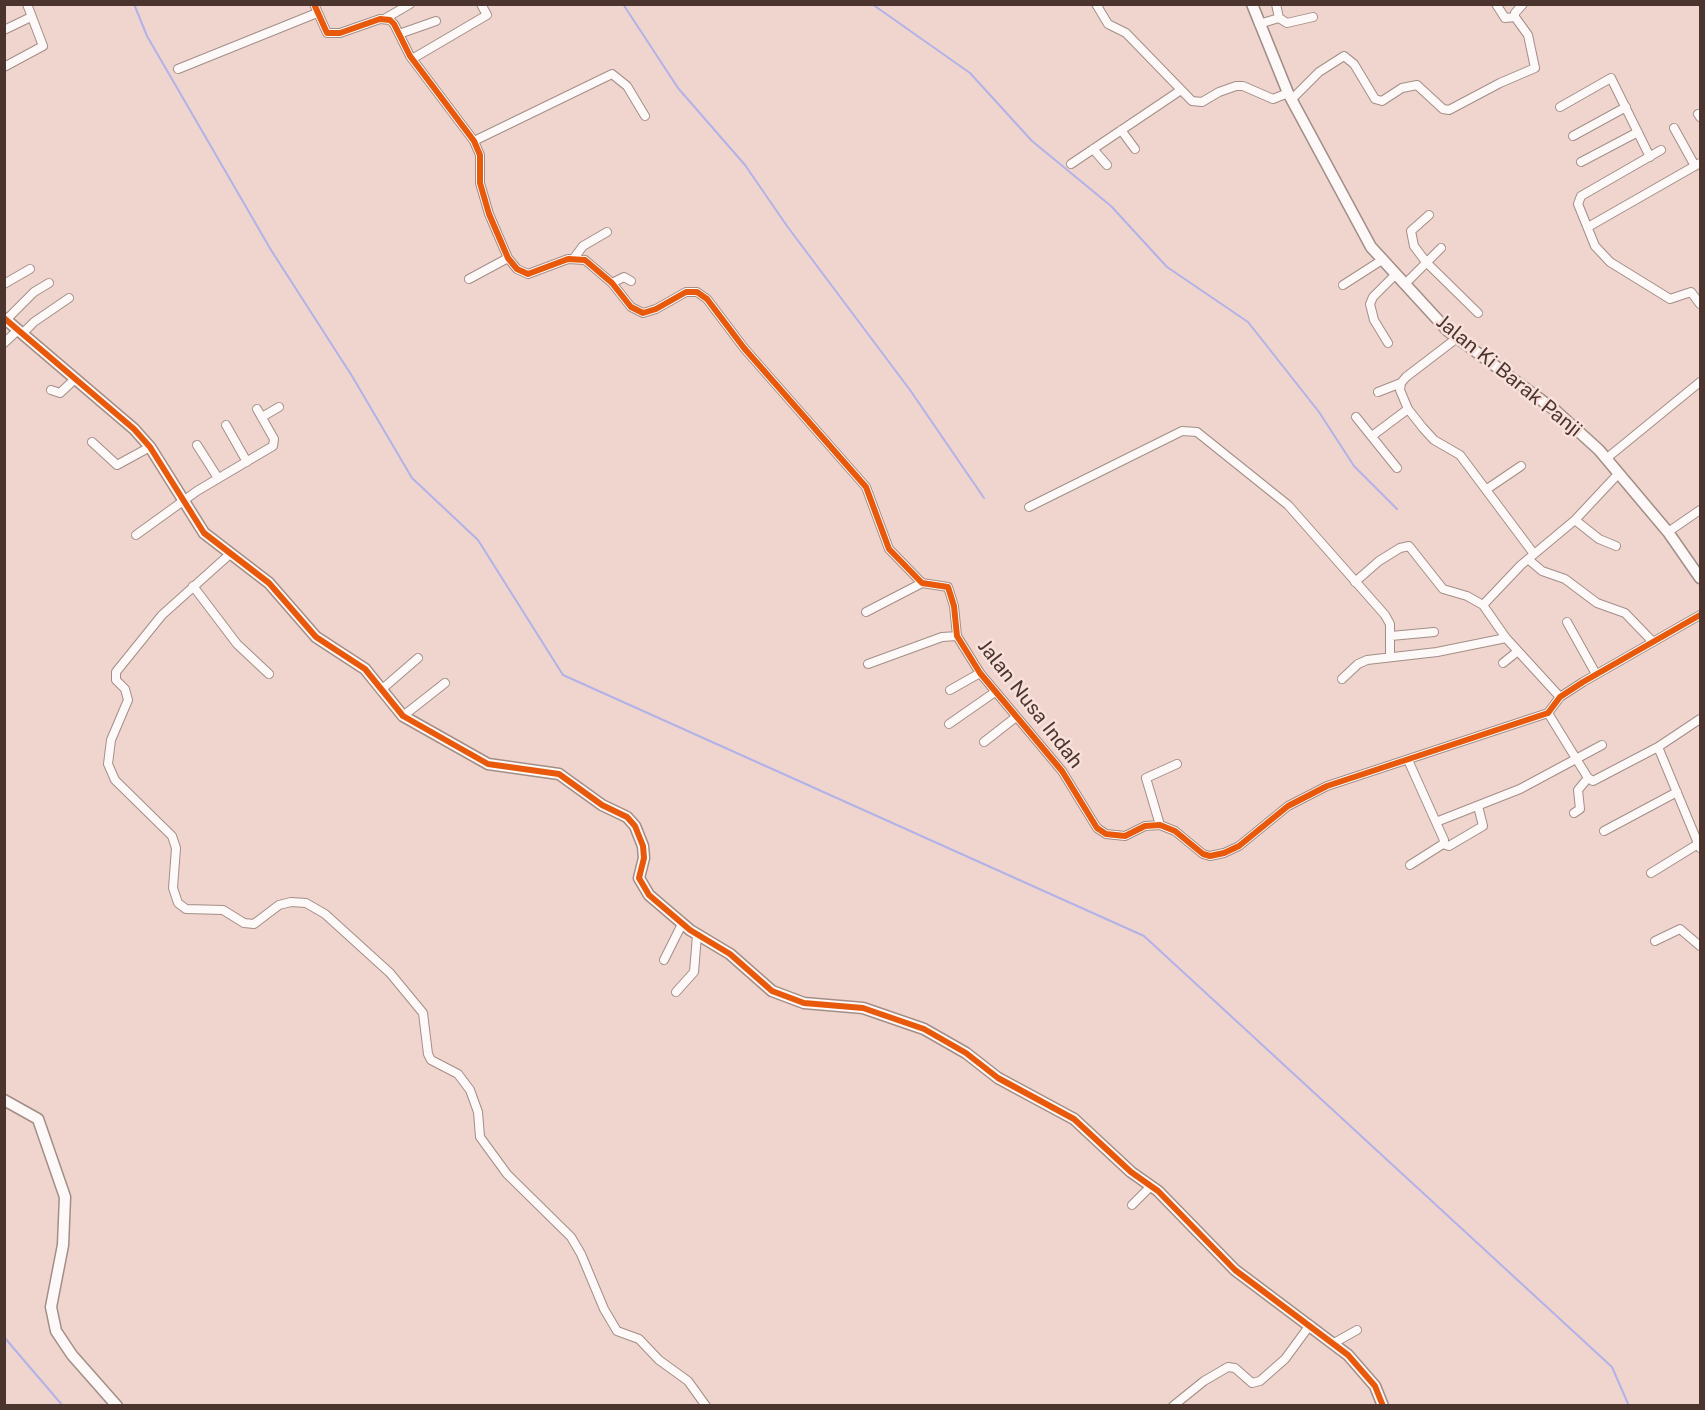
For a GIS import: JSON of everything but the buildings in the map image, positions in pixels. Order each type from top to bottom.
[{"type":"street","points":[[4,67],[43,46],[27,4]]},
{"type":"street","points":[[178,69],[316,9],[324,29],[332,34],[386,18],[410,4]]},
{"type":"street","points":[[1096,4],[1108,24],[1126,33],[1196,103],[1236,86],[1243,86],[1273,99],[1290,96],[1318,72],[1344,56],[1354,64],[1375,99],[1386,100],[1402,88],[1417,85],[1443,109],[1449,110],[1500,83],[1535,68],[1528,35],[1515,17],[1515,13],[1523,4]]},
{"type":"street","name":"Jalan Ki Barak Panji","points":[[1252,4],[1290,96],[1364,236],[1382,260],[1457,338],[1556,411],[1607,458],[1668,532],[1701,578]]},
{"type":"street","points":[[1276,4],[1279,18],[1287,23],[1312,17]]},
{"type":"street","points":[[1496,4],[1505,18],[1515,17]]},
{"type":"street","points":[[412,59],[487,15],[485,6]]},
{"type":"street","points":[[4,30],[31,17]]},
{"type":"street","points":[[386,18],[390,20],[399,34],[412,59],[474,141],[480,155],[482,194],[508,258],[517,269],[528,274],[574,258],[584,246],[608,232]]},
{"type":"street","points":[[1259,24],[1279,18]]},
{"type":"street","points":[[399,34],[436,21]]},
{"type":"street","points":[[474,141],[612,74],[627,86],[645,116]]},
{"type":"street","points":[[1560,107],[1611,78],[1650,156]]},
{"type":"street","points":[[1071,164],[1181,90]]},
{"type":"street","points":[[1573,136],[1626,108]]},
{"type":"street","points":[[1588,227],[1698,165],[1674,128]]},
{"type":"street","points":[[1121,130],[1135,149]]},
{"type":"street","points":[[1581,162],[1638,132]]},
{"type":"street","points":[[1094,149],[1107,165]]},
{"type":"street","points":[[1661,150],[1579,197],[1578,204],[1597,249],[1613,264],[1670,299],[1691,292],[1701,304]]},
{"type":"street","points":[[1429,215],[1415,227],[1411,236],[1414,246],[1426,262],[1478,313]]},
{"type":"street","points":[[1405,284],[1441,248]]},
{"type":"street","points":[[469,279],[508,258]]},
{"type":"street","points":[[574,258],[592,264],[612,283],[631,307],[643,313],[656,309],[686,291],[701,294],[744,348],[866,487],[876,506],[885,542],[922,583],[866,612]]},
{"type":"street","points":[[1343,285],[1382,260]]},
{"type":"street","points":[[4,284],[30,269]]},
{"type":"street","points":[[1388,343],[1374,320],[1370,304],[1396,274]]},
{"type":"street","points":[[612,283],[626,277],[631,281]]},
{"type":"street","points":[[49,283],[34,292],[5,319],[128,423],[150,447],[204,533],[269,583],[312,633],[364,669],[404,716],[488,764],[559,774],[602,806],[627,817],[637,831],[644,850],[639,872],[642,886],[682,924],[730,954],[754,978],[781,996],[804,1003],[863,1008],[897,1018],[937,1035],[999,1078],[1074,1119],[1131,1172],[1151,1186],[1235,1270],[1334,1343],[1371,1380],[1383,1406]]},
{"type":"street","points":[[4,343],[69,298]]},
{"type":"street","points":[[1378,393],[1401,382],[1457,338]]},
{"type":"street","points":[[51,390],[60,393],[75,378]]},
{"type":"street","points":[[1401,382],[1400,390],[1408,409],[1434,440],[1460,454],[1487,489],[1542,571],[1565,579],[1597,603],[1624,613],[1653,642]]},
{"type":"street","points":[[1607,458],[1701,382]]},
{"type":"street","points":[[136,535],[182,501],[274,444],[260,413],[279,407]]},
{"type":"street","points":[[1372,436],[1408,409]]},
{"type":"street","points":[[1356,417],[1397,468]]},
{"type":"street","points":[[226,425],[247,462]]},
{"type":"street","points":[[1029,507],[1182,431],[1197,432],[1288,505],[1385,615],[1391,636],[1390,657]]},
{"type":"street","points":[[92,442],[117,465],[150,447]]},
{"type":"street","points":[[197,445],[218,478]]},
{"type":"street","points":[[1487,489],[1521,466]]},
{"type":"street","points":[[1484,605],[1531,556],[1575,520],[1619,473]]},
{"type":"street","points":[[1668,532],[1701,510]]},
{"type":"street","points":[[1575,520],[1599,539],[1616,546]]},
{"type":"street","points":[[1355,582],[1379,561],[1406,546],[1443,589],[1467,596],[1484,605],[1506,638],[1538,669],[1560,697]]},
{"type":"street","points":[[230,554],[193,586],[145,634],[116,672],[116,680],[125,689],[128,700],[111,740],[108,764],[115,780],[172,836],[176,848],[173,888],[178,903],[186,909],[223,910],[244,923],[254,924],[279,905],[291,902],[306,903],[326,914],[390,973],[423,1013],[428,1054],[431,1060],[458,1074],[470,1090],[478,1112],[480,1137],[507,1174],[571,1237],[581,1254],[604,1309],[617,1330],[639,1339],[659,1360],[688,1381],[706,1406]]},
{"type":"street","name":"Jalan Nusa Indah","points":[[922,583],[948,586],[954,606],[957,636],[980,673],[1062,771],[1097,828],[1119,837],[1145,826],[1160,825]]},
{"type":"street","points":[[193,586],[237,644],[269,674]]},
{"type":"street","points":[[1177,764],[1146,778],[1160,825],[1175,831],[1203,854],[1217,856],[1239,846],[1287,806],[1327,786],[1548,713],[1558,704],[1560,697],[1701,615]]},
{"type":"street","points":[[1567,622],[1596,675]]},
{"type":"street","points":[[1391,636],[1434,632]]},
{"type":"street","points":[[868,664],[942,637],[957,636]]},
{"type":"street","points":[[1342,679],[1362,662],[1437,652],[1506,638]]},
{"type":"street","points":[[1503,663],[1518,651]]},
{"type":"street","points":[[381,690],[418,658]]},
{"type":"street","points":[[950,690],[980,673]]},
{"type":"street","points":[[404,716],[445,682]]},
{"type":"street","points":[[949,724],[995,692]]},
{"type":"street","points":[[1548,713],[1588,778],[1597,780],[1658,747],[1701,719]]},
{"type":"street","points":[[984,742],[1016,717]]},
{"type":"street","points":[[1436,822],[1520,789],[1602,746]]},
{"type":"street","points":[[1651,873],[1699,846],[1658,747]]},
{"type":"street","points":[[1408,760],[1444,840],[1443,844]]},
{"type":"street","points":[[1574,813],[1580,809],[1578,790],[1588,778]]},
{"type":"street","points":[[1604,831],[1677,792]]},
{"type":"street","points":[[1443,844],[1449,846],[1483,826],[1478,806]]},
{"type":"street","points":[[1410,865],[1443,844]]},
{"type":"street","points":[[664,960],[682,924]]},
{"type":"street","points":[[1655,941],[1680,929],[1701,946]]},
{"type":"street","points":[[676,992],[694,972],[697,935]]},
{"type":"street","points":[[4,1100],[38,1119],[65,1197],[63,1245],[51,1307],[56,1331],[72,1355],[117,1406]]},
{"type":"street","points":[[1132,1205],[1151,1186]]},
{"type":"street","points":[[1173,1406],[1228,1367],[1235,1368],[1252,1383],[1260,1381],[1285,1359],[1310,1325]]},
{"type":"street","points":[[1334,1343],[1357,1330]]},
{"type":"waterway","points":[[134,4],[147,36],[271,250],[352,376],[412,478],[478,540],[563,675],[1144,936],[1612,1367],[1629,1406]]},
{"type":"waterway","points":[[623,4],[678,88],[745,165],[787,226],[910,390],[984,498]]},
{"type":"waterway","points":[[872,4],[970,73],[1032,141],[1111,206],[1167,267],[1248,322],[1319,412],[1354,466],[1397,509]]},
{"type":"waterway","points":[[4,1337],[63,1406]]},
{"type":"cycle path","points":[[314,4],[327,33],[340,33],[380,19],[390,20],[394,24],[410,56],[474,141],[480,155],[480,183],[489,214],[508,258],[517,269],[528,274],[568,259],[585,260],[612,283],[631,307],[643,313],[656,309],[686,292],[697,292],[707,299],[744,348],[866,487],[889,549],[922,583],[948,587],[954,606],[957,636],[980,673],[1062,771],[1097,828],[1106,834],[1125,836],[1145,826],[1160,825],[1175,831],[1203,854],[1210,856],[1224,853],[1239,846],[1288,806],[1327,786],[1548,713],[1560,697],[1583,682],[1700,615]]},
{"type":"cycle path","points":[[4,318],[134,429],[150,447],[204,533],[269,583],[316,637],[365,669],[403,716],[488,764],[559,774],[602,805],[627,817],[635,826],[643,846],[644,858],[639,878],[649,895],[690,930],[730,954],[772,991],[804,1003],[863,1008],[924,1029],[966,1053],[998,1078],[1074,1119],[1131,1172],[1158,1191],[1235,1270],[1348,1355],[1375,1386],[1383,1406]]}]
